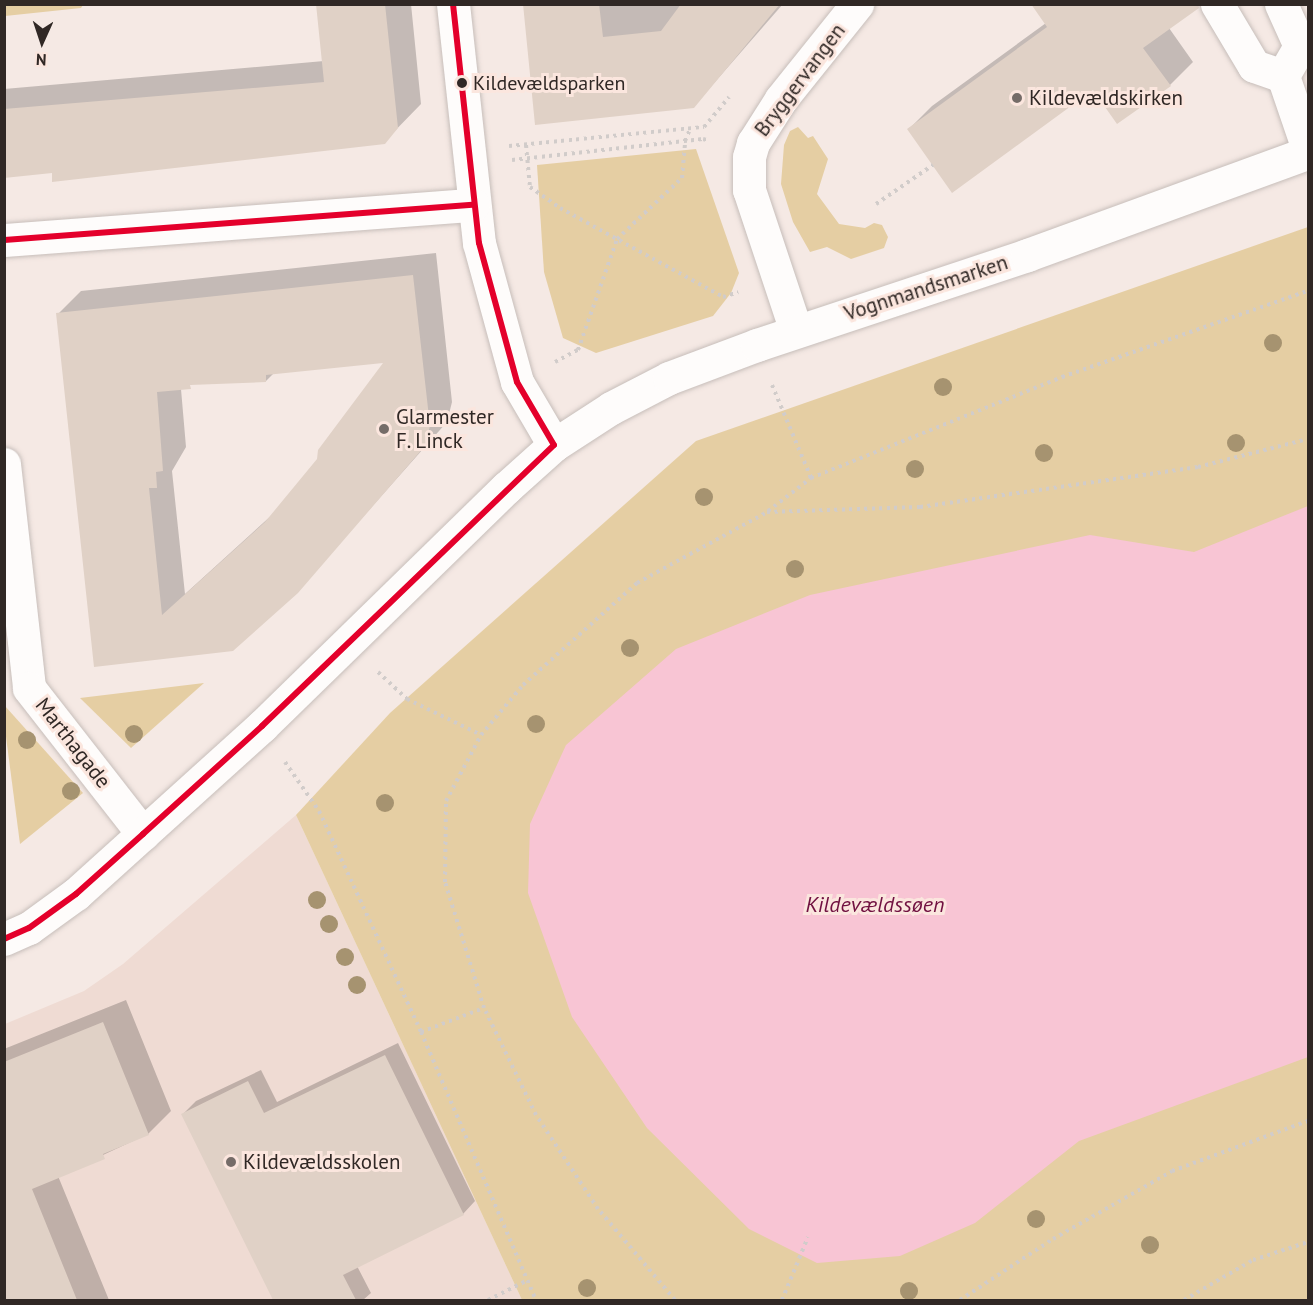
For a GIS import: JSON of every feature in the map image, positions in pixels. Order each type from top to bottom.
[{"type":"street","points":[[453,4],[473,205],[490,290],[517,382],[554,445]]},
{"type":"street","name":"Bryggervangen","points":[[796,331],[749,190],[749,157],[753,143],[781,99],[857,4]]},
{"type":"street","points":[[1217,4],[1254,66],[1283,76]]},
{"type":"street","points":[[1281,4],[1300,46],[1283,76],[1308,151]]},
{"type":"street","name":"Vognmandsmarken","points":[[4,939],[28,927],[76,894],[143,834],[262,726],[554,445],[669,378],[796,331],[1027,255],[1308,151]]},
{"type":"street","points":[[4,240],[473,205]]},
{"type":"street","name":"Marthagade","points":[[4,465],[29,688],[143,834]]},
{"type":"path","points":[[469,158],[526,145],[704,127],[737,87],[781,99]]},
{"type":"path","points":[[517,382],[579,350],[617,239],[682,178],[685,141],[690,128]]},
{"type":"path","points":[[469,158],[527,158],[703,139],[749,157]]},
{"type":"path","points":[[526,145],[530,187],[617,239],[723,297],[778,277]]},
{"type":"path","points":[[876,204],[933,165]]},
{"type":"path","points":[[674,1300],[598,1209],[536,1115],[484,1008],[446,882],[446,801],[481,735],[523,685],[637,583],[767,512],[811,478],[1062,377],[1308,291]]},
{"type":"path","points":[[757,345],[811,478]]},
{"type":"path","points":[[767,512],[920,507],[1198,467],[1308,440]]},
{"type":"path","points":[[347,644],[407,699],[481,735]]},
{"type":"path","points":[[262,726],[319,811],[421,1032],[537,1300]]},
{"type":"path","points":[[421,1032],[484,1008]]},
{"type":"path","points":[[960,1300],[1053,1239],[1172,1171],[1308,1121]]},
{"type":"path","points":[[782,1300],[808,1237]]},
{"type":"path","points":[[1184,1300],[1253,1260],[1308,1242]]},
{"type":"path","points":[[488,1300],[528,1280]]},
{"type":"shaded area","points":[[4,5],[83,5],[81,8],[5,16]]},
{"type":"shaded area","points":[[798,127],[808,138],[813,136],[828,159],[817,194],[839,224],[865,228],[874,223],[882,225],[888,237],[884,248],[851,259],[827,247],[810,252],[793,222],[781,184],[784,145],[790,131]]},
{"type":"shaded area","points":[[696,149],[739,273],[731,293],[713,316],[596,353],[563,338],[544,272],[537,165]]},
{"type":"shaded area","points":[[1308,227],[1308,1300],[522,1300],[296,815],[390,713],[696,441]]},
{"type":"shaded area","points":[[204,683],[131,748],[80,698]]},
{"type":"shaded area","points":[[5,706],[83,793],[20,844],[5,729]]},
{"type":"shaded area","name":"Kildevældsskolen","points":[[296,815],[522,1300],[5,1300],[5,1024],[84,991],[123,964]]},
{"type":"water","name":"Kildevældssøen","points":[[1308,506],[1308,1057],[1079,1141],[975,1223],[900,1256],[817,1263],[749,1229],[647,1128],[572,1017],[528,893],[530,824],[566,745],[676,649],[810,595],[1090,535],[1194,552]]},
{"type":"building","points":[[316,4],[385,4],[398,128],[385,144],[52,182],[52,173],[4,178],[4,109],[324,82]]},
{"type":"building","points":[[523,4],[599,4],[603,37],[661,31],[681,4],[780,4],[694,108],[535,125]]},
{"type":"building","name":"Kildevældskirken","points":[[1031,4],[1198,4],[1199,8],[1143,48],[1171,86],[1117,124],[1093,90],[952,193],[907,129],[1047,27]]},
{"type":"building","points":[[413,275],[430,426],[424,447],[298,593],[233,651],[94,667],[56,313]],"holes":[[[383,363],[318,450],[317,459],[265,522],[162,615],[149,488],[157,488],[156,472],[163,471],[157,392],[191,389],[190,385],[266,382],[266,375]]]},
{"type":"building","points":[[103,1022],[149,1135],[103,1154],[105,1159],[32,1189],[77,1300],[4,1300],[4,1062]]},
{"type":"building","points":[[385,1055],[464,1215],[343,1275],[356,1300],[273,1300],[181,1114],[248,1081],[264,1113]]},
{"type":"transit line","points":[[453,4],[479,243],[517,382],[554,445]]},
{"type":"transit line","points":[[4,240],[473,205]]},
{"type":"transit line","points":[[4,939],[29,928],[76,894],[143,834],[262,726],[554,445]]},
{"type":"place","name":"Kildevældsparken","points":[[462,83]]},
{"type":"place","name":"Kildevældskirken","points":[[1017,98]]},
{"type":"place","name":"Glarmester F. Linck","points":[[384,429]]},
{"type":"place","name":"Kildevældsskolen","points":[[231,1162]]}]
